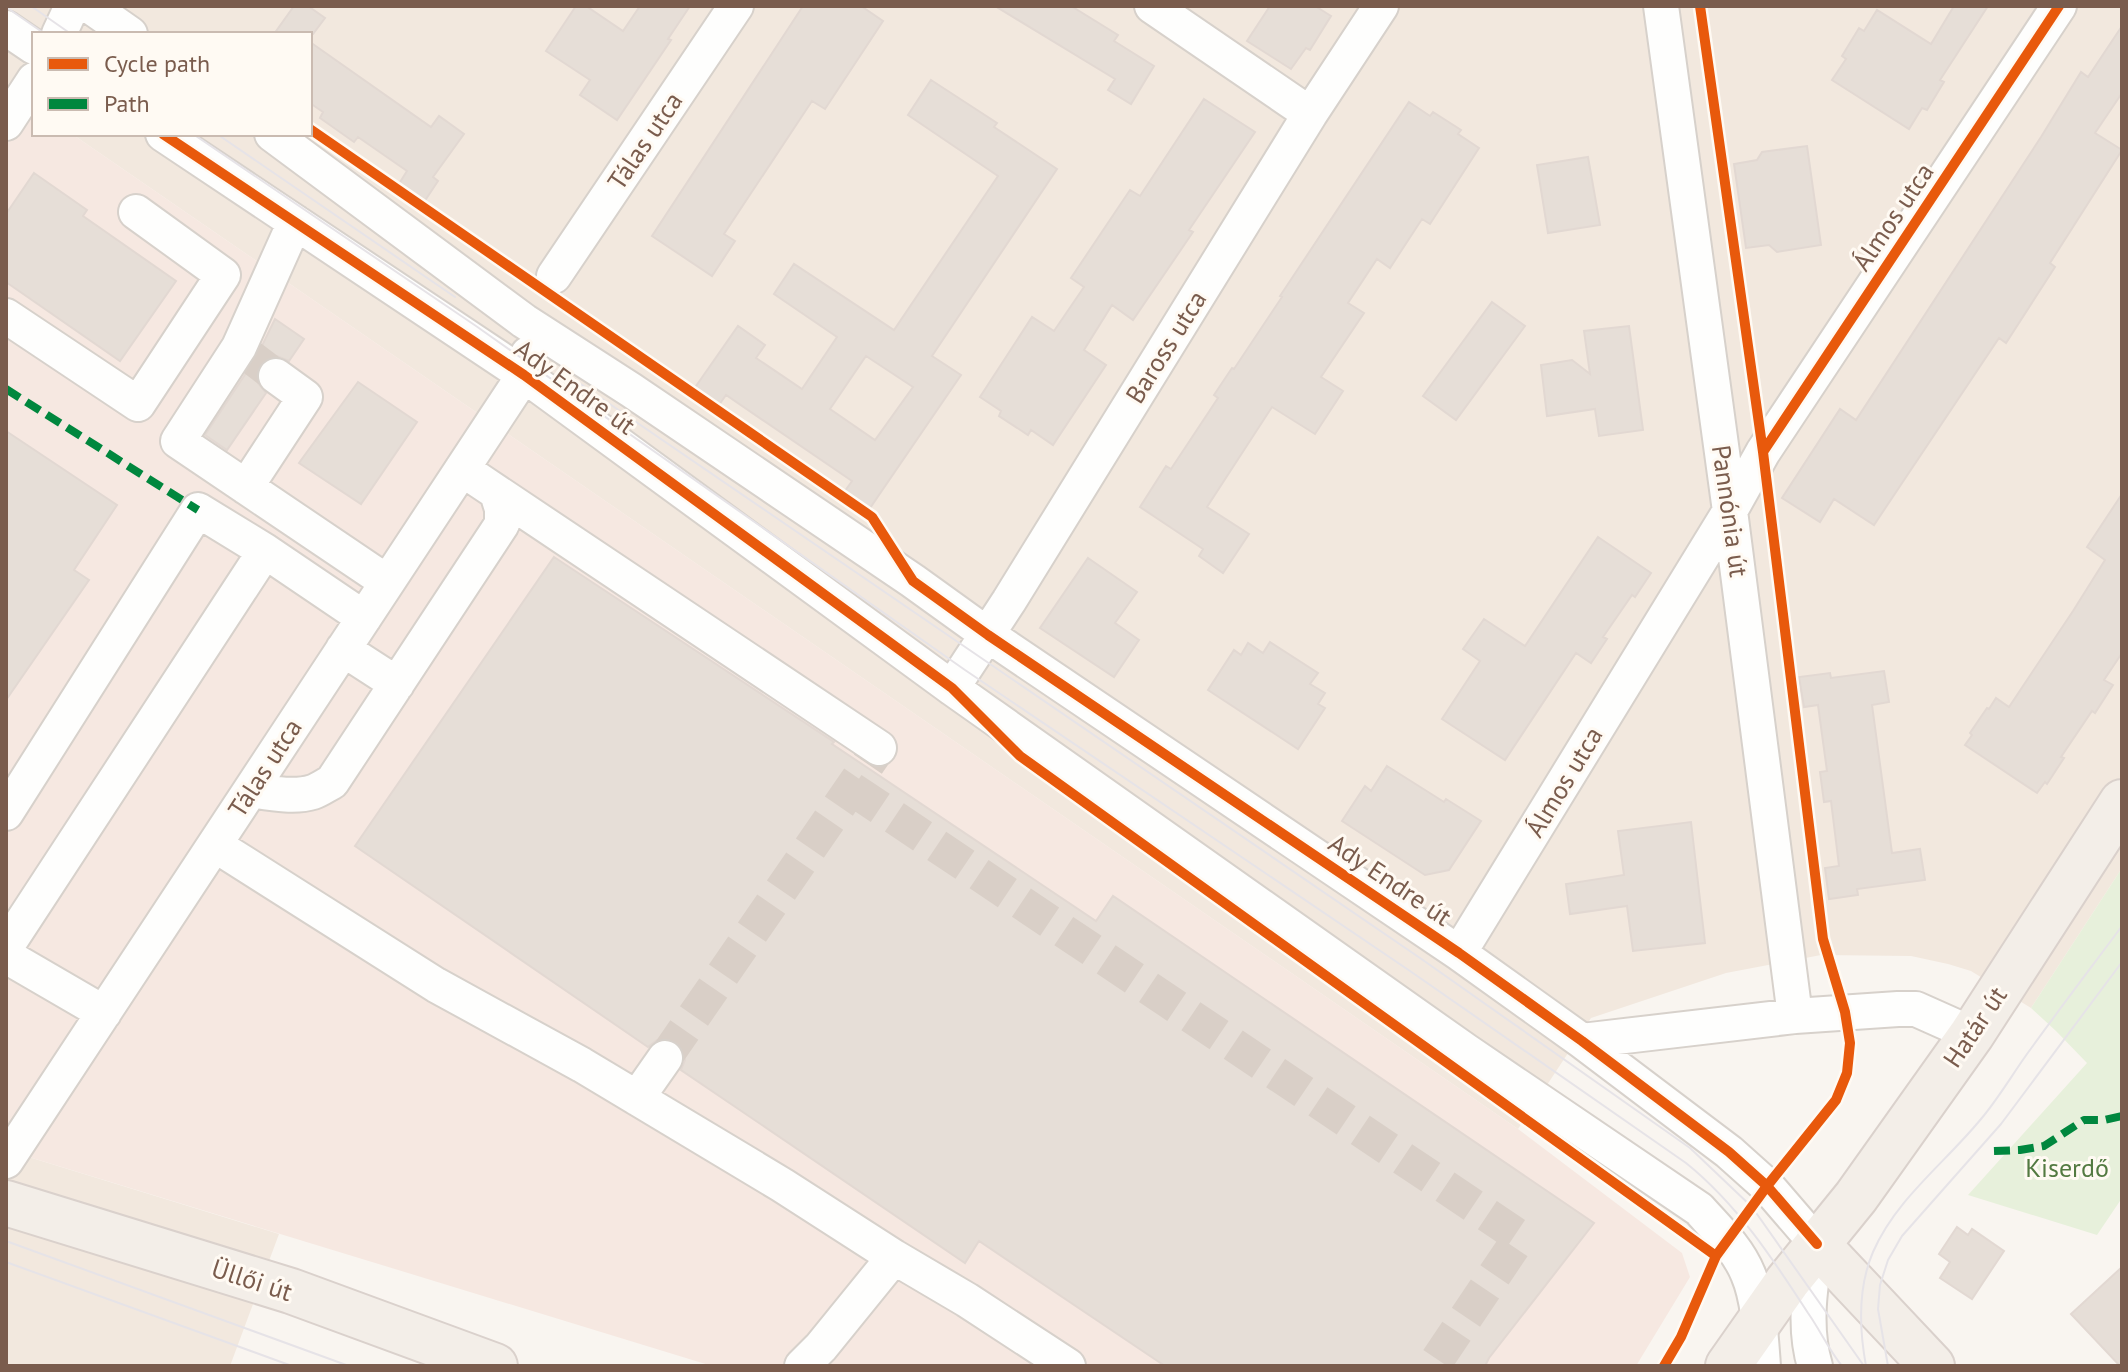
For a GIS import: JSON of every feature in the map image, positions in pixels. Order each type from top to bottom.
[{"type":"main road","name":"Határ út","points":[[1728,1366],[1759,1320],[1856,1197],[1972,1034],[2122,802]]},
{"type":"main road","name":"Üllői út","points":[[6,1203],[291,1291],[495,1366]]},
{"type":"main road","points":[[1817,1244],[1932,1366]]},
{"type":"street","points":[[60,32],[72,6]]},
{"type":"street","points":[[90,6],[127,32]]},
{"type":"street","name":"Tálas utca","points":[[554,276],[736,6]]},
{"type":"street","points":[[1152,6],[1310,114]]},
{"type":"street","name":"Baross utca","points":[[952,688],[988,635],[1310,114],[1381,6]]},
{"type":"street","name":"Pannónia út","points":[[1661,6],[1795,1016]]},
{"type":"street","name":"Álmos utca","points":[[1459,953],[1763,452],[2059,6]]},
{"type":"street","points":[[6,28],[32,46]]},
{"type":"street","points":[[6,123],[32,83]]},
{"type":"street","name":"Ady Endre út","points":[[166,136],[524,375],[952,688],[1466,1051],[1699,1209],[1727,1240],[1748,1274],[1759,1320],[1763,1366]]},
{"type":"street","name":"Ady Endre út","points":[[275,136],[524,321],[913,581],[1459,953],[1582,1041],[1729,1152],[1767,1186],[1817,1244]]},
{"type":"street","points":[[6,316],[138,404],[223,275],[136,212]]},
{"type":"street","points":[[295,222],[255,360],[178,441],[387,582]]},
{"type":"street","points":[[524,321],[528,349],[524,375]]},
{"type":"street","points":[[524,375],[548,362],[577,355]]},
{"type":"street","points":[[246,487],[305,397],[255,360]]},
{"type":"street","name":"Tálas utca","points":[[6,1161],[524,375]]},
{"type":"street","points":[[462,469],[879,748]]},
{"type":"street","points":[[251,790],[293,794],[313,792],[332,782],[502,524],[497,493]]},
{"type":"street","points":[[6,813],[198,510],[364,618]]},
{"type":"street","points":[[6,947],[265,551]]},
{"type":"street","points":[[343,649],[397,684]]},
{"type":"street","points":[[215,845],[436,985],[637,1098],[782,1185],[1068,1366]]},
{"type":"street","points":[[6,956],[104,1013]]},
{"type":"street","points":[[1582,1041],[1795,1016],[1898,1009],[1916,1009],[1972,1034]]},
{"type":"street","points":[[637,1098],[665,1058]]},
{"type":"street","points":[[1812,1357],[1809,1286],[1817,1244]]},
{"type":"street","points":[[816,1360],[894,1257]]},
{"type":"street","points":[[1759,1320],[1780,1321],[1798,1331],[1812,1357]]},
{"type":"shaded area","points":[[6,6],[2122,6],[2122,868],[2031,1008],[1971,971],[1911,956],[1821,955],[1726,973],[1591,1018],[1518,1129],[75,136],[312,136],[312,32],[32,32],[32,107],[6,89]]},
{"type":"shaded area","points":[[6,89],[32,107],[32,136],[75,136],[1518,1129],[1682,1253],[1690,1277],[1636,1366],[712,1366],[6,1150]]},
{"type":"shaded area","points":[[6,1150],[279,1234],[230,1366],[6,1366]]},
{"type":"green space","name":"Kiserdő","points":[[2122,868],[2122,1198],[2097,1235],[1968,1195],[2087,1063],[2031,1008]]},
{"type":"building","points":[[294,6],[308,6],[325,18],[313,34],[275,32]]},
{"type":"building","points":[[576,6],[586,6],[623,31],[640,6],[690,6],[617,120],[580,95],[590,80],[546,51]]},
{"type":"building","points":[[803,6],[861,6],[883,21],[825,109],[812,101],[724,234],[735,241],[712,276],[652,236]]},
{"type":"building","points":[[995,6],[1071,6],[1118,35],[1114,41],[1154,66],[1131,104],[1108,90],[1115,79]]},
{"type":"building","points":[[1270,6],[1315,6],[1331,16],[1310,50],[1306,48],[1291,69],[1247,41]]},
{"type":"building","points":[[1954,6],[1988,6],[1940,80],[1944,82],[1927,110],[1922,108],[1909,129],[1832,80],[1846,59],[1842,56],[1859,28],[1864,31],[1877,10],[1931,44]]},
{"type":"building","points":[[2122,26],[2122,93],[2095,133],[2122,150],[2050,263],[2055,267],[2006,343],[1999,338],[1874,525],[1834,499],[1820,522],[1782,498],[1840,409],[1856,420],[2081,72],[2088,77]]},
{"type":"building","points":[[312,43],[431,127],[439,116],[464,134],[433,177],[438,181],[422,205],[397,187],[407,171],[358,137],[354,142],[320,118],[323,112],[312,104]]},
{"type":"building","points":[[931,80],[997,123],[994,127],[1057,169],[932,356],[961,375],[870,508],[845,491],[852,481],[726,395],[719,405],[694,389],[738,326],[765,345],[756,358],[802,389],[837,337],[774,294],[794,264],[894,330],[998,176],[908,115]],"holes":[[[866,356],[913,387],[875,440],[830,409]]]},
{"type":"building","points":[[1204,99],[1255,132],[1189,230],[1193,232],[1133,320],[1112,305],[1084,350],[1106,365],[1053,445],[1031,430],[1028,435],[999,416],[1001,411],[980,397],[1032,317],[1054,331],[1084,287],[1071,278],[1130,190],[1140,196]]},
{"type":"building","points":[[1409,102],[1430,116],[1433,112],[1461,130],[1458,134],[1479,148],[1430,224],[1422,219],[1390,268],[1377,259],[1348,303],[1364,313],[1321,377],[1343,391],[1315,434],[1272,407],[1207,507],[1249,534],[1223,573],[1199,556],[1203,549],[1140,507],[1166,466],[1171,469],[1218,398],[1214,395]]},
{"type":"building","points":[[1807,146],[1821,245],[1777,252],[1769,245],[1746,248],[1734,164],[1757,160],[1762,152]]},
{"type":"building","points":[[1588,157],[1600,225],[1548,233],[1537,165]]},
{"type":"building","points":[[34,173],[87,210],[83,216],[176,281],[120,361],[6,282],[6,214]]},
{"type":"building","points":[[1492,302],[1525,326],[1456,420],[1423,396]]},
{"type":"building","points":[[275,319],[304,339],[289,361],[277,356],[267,358],[259,365],[256,375],[258,383],[266,393],[227,450],[205,435],[256,358]]},
{"type":"building","points":[[1629,326],[1643,430],[1599,436],[1595,409],[1547,416],[1541,365],[1572,360],[1590,374],[1584,331]]},
{"type":"building","points":[[358,382],[417,422],[361,504],[299,463]]},
{"type":"building","points":[[6,431],[117,505],[74,570],[89,580],[6,700]]},
{"type":"building","points":[[2122,494],[2122,653],[2104,680],[2113,685],[2061,757],[2064,758],[2047,784],[2045,782],[2037,793],[1965,745],[1972,735],[1970,733],[1996,698],[2009,707],[2105,560],[2087,547]]},
{"type":"building","points":[[1598,537],[1651,573],[1603,637],[1607,639],[1591,663],[1576,653],[1505,760],[1442,719],[1480,661],[1463,649],[1484,619],[1525,646]]},
{"type":"building","points":[[554,557],[834,742],[832,744],[1096,921],[1113,896],[1594,1223],[1485,1366],[1165,1366],[979,1241],[965,1263],[681,1070],[685,1060],[683,1050],[676,1041],[668,1038],[657,1040],[648,1047],[355,846]]},
{"type":"building","points":[[1088,558],[1137,592],[1115,623],[1139,640],[1114,677],[1040,628]]},
{"type":"building","points":[[1270,642],[1318,673],[1310,684],[1325,693],[1318,704],[1325,708],[1298,749],[1208,690],[1234,650],[1241,655],[1248,643],[1263,653]]},
{"type":"building","points":[[1884,671],[1889,702],[1872,705],[1892,853],[1920,849],[1925,880],[1857,889],[1858,895],[1829,899],[1825,868],[1839,866],[1831,801],[1824,802],[1820,772],[1827,771],[1818,705],[1804,707],[1799,677],[1830,673],[1831,678]]},
{"type":"building","points":[[1387,766],[1481,821],[1449,870],[1425,875],[1342,821],[1365,786],[1371,791]]},
{"type":"building","points":[[1691,822],[1705,943],[1633,951],[1627,906],[1570,914],[1566,884],[1624,875],[1618,831]]},
{"type":"building","points":[[1957,1227],[1968,1235],[1972,1229],[2004,1251],[1972,1299],[1940,1278],[1950,1262],[1939,1254]]},
{"type":"building","points":[[2122,1267],[2122,1366],[2120,1366],[2071,1314]]},
{"type":"tunnel","points":[[251,357],[276,376]]},
{"type":"tunnel","points":[[665,1058],[879,748]]},
{"type":"tunnel","points":[[852,789],[1520,1237],[1433,1366]]},
{"type":"tram line","points":[[31,6],[68,32]]},
{"type":"tram line","points":[[6,7],[42,32]]},
{"type":"tram line","points":[[196,136],[476,326],[965,670],[1410,971],[1686,1163],[1722,1196],[1753,1233],[1842,1366]]},
{"type":"tram line","points":[[220,136],[455,297]]},
{"type":"tram line","points":[[560,370],[1420,958],[1690,1148],[1752,1207],[1864,1366]]},
{"type":"tram line","points":[[1866,1366],[1861,1322],[1862,1293],[1868,1265],[1883,1233],[1908,1198],[1987,1111],[2122,926]]},
{"type":"tram line","points":[[1888,1366],[1878,1309],[1880,1285],[1888,1260],[1902,1236],[2001,1124],[2122,962]]},
{"type":"tram line","points":[[6,1241],[349,1366]]},
{"type":"tram line","points":[[6,1262],[292,1366]]},
{"type":"marked path","points":[[6,389],[198,510]]},
{"type":"marked path","points":[[1994,1151],[2044,1146],[2084,1120],[2122,1116]]},
{"type":"cycle path","points":[[1664,1366],[1681,1337],[1716,1256],[1836,1100],[1847,1073],[1850,1043],[1845,1012],[1823,939],[1763,452],[1700,6]]},
{"type":"cycle path","points":[[1763,452],[2059,6]]},
{"type":"cycle path","points":[[312,130],[872,517],[913,581],[988,635],[1459,953],[1582,1041],[1729,1152],[1767,1186],[1817,1244]]},
{"type":"cycle path","points":[[166,136],[524,375],[952,688],[1020,756],[1716,1256]]}]
